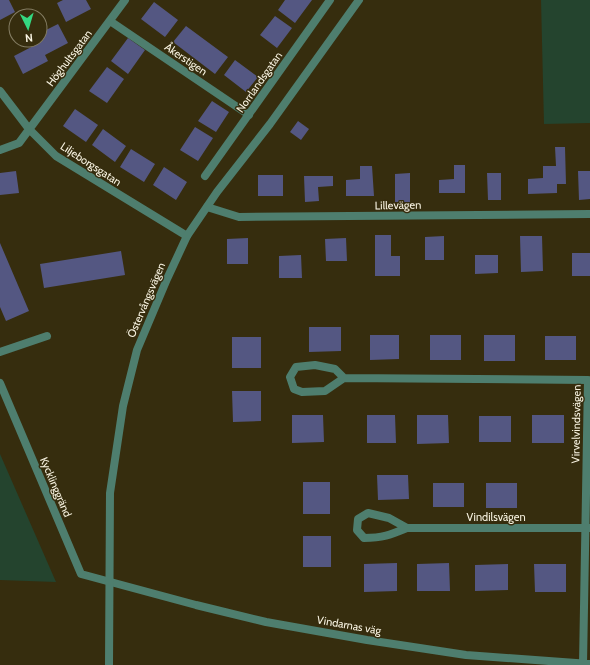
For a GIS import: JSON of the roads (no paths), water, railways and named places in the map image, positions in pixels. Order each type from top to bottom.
[{"type":"street","name":"Höghultsgatan","points":[[0,150],[19,143],[125,0]]},
{"type":"street","points":[[318,0],[328,3]]},
{"type":"street","name":"Östervångsvägen","points":[[109,665],[108,581],[110,493],[123,406],[137,350],[167,278],[187,236],[359,0]]},
{"type":"street","name":"Norrlandsgatan","points":[[205,176],[328,3]]},
{"type":"street","name":"Åkerstigen","points":[[110,21],[249,114]]},
{"type":"street","name":"Liljeborgsgatan","points":[[0,91],[29,130],[56,156],[187,236]]},
{"type":"street","name":"Lillevägen","points":[[207,207],[239,217],[590,214]]},
{"type":"street","points":[[0,352],[47,336]]},
{"type":"street","points":[[315,366],[335,369],[344,378],[325,391],[302,392],[294,389],[290,377],[296,367],[315,366]]},
{"type":"street","name":"Virvelvindsvägen","points":[[344,378],[589,380],[586,664]]},
{"type":"street","name":"Kycklinggränd","points":[[0,383],[81,574],[108,581]]},
{"type":"street","name":"Vindilsvägen","points":[[407,528],[389,518],[368,513],[358,519],[357,530],[364,538],[379,538],[407,528],[588,528]]},
{"type":"street","name":"Vindarnas väg","points":[[108,581],[258,620],[328,633],[466,655],[586,664]]}]
